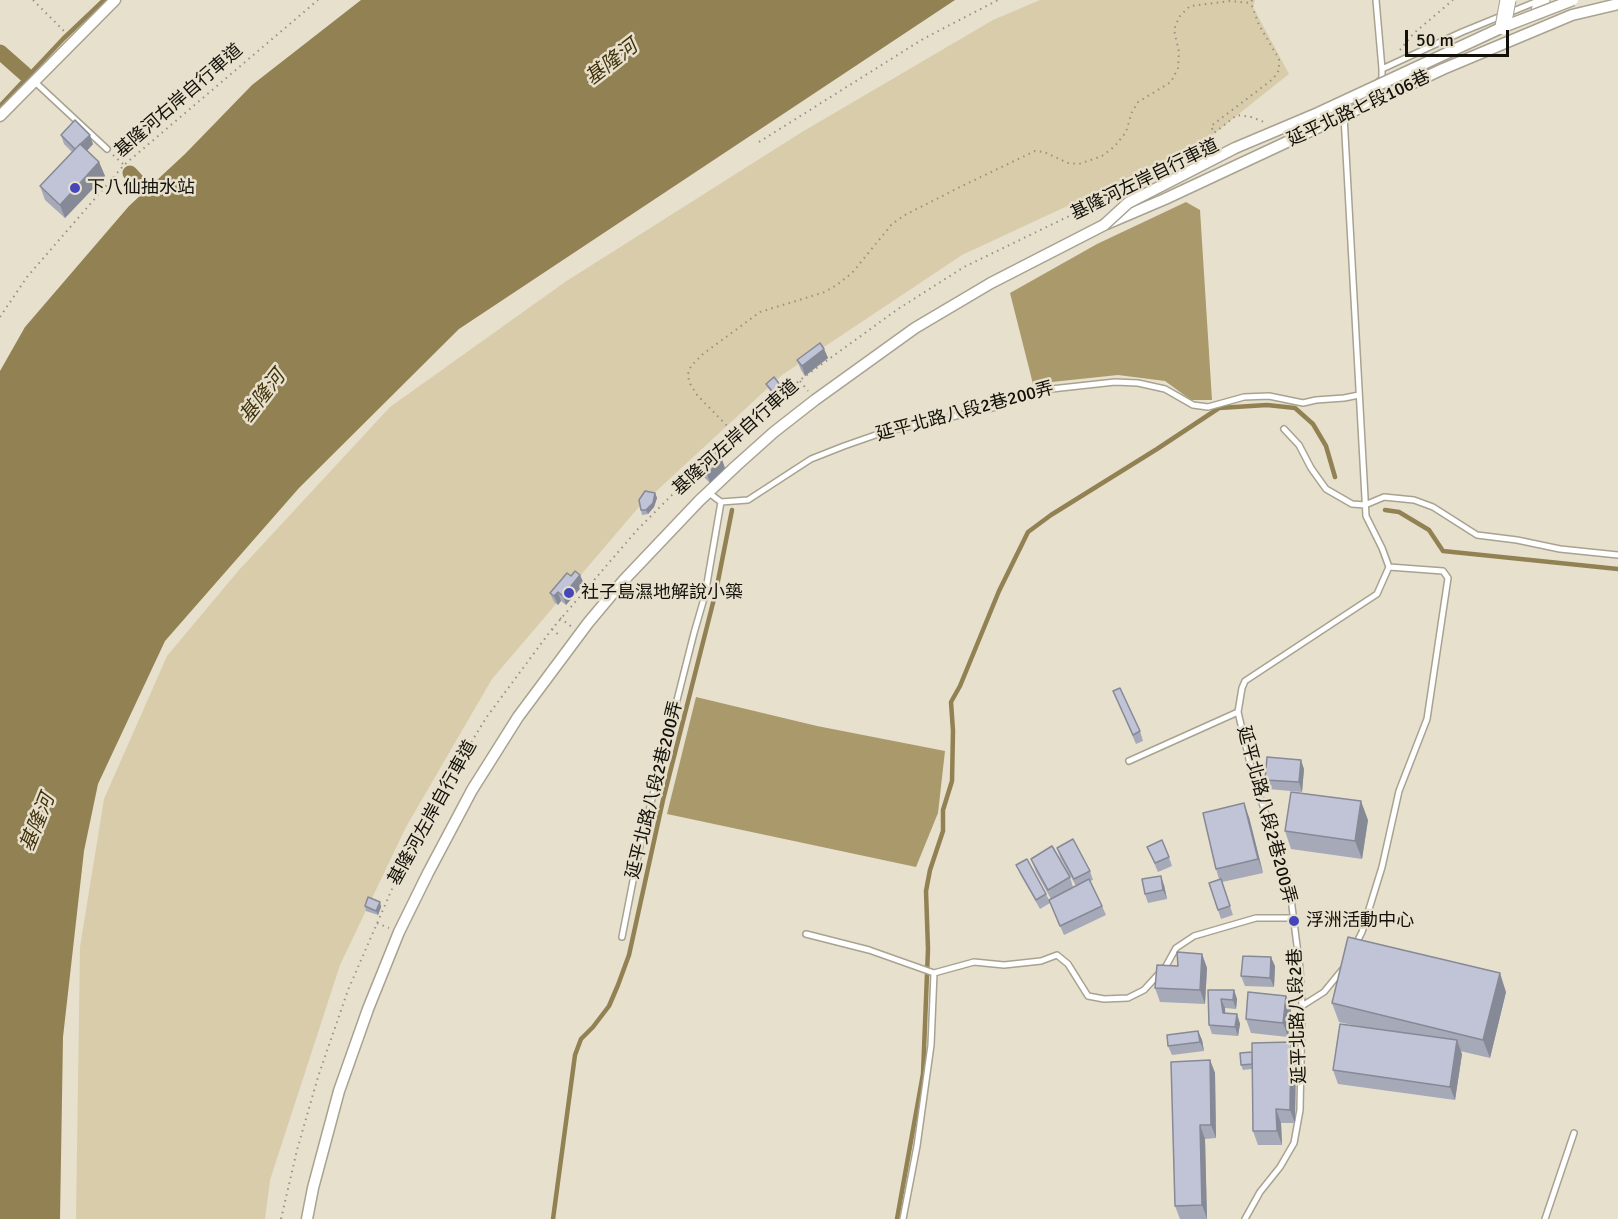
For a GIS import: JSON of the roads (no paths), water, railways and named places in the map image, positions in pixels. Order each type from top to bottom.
[{"type":"street","points":[[0,116],[115,0]]},
{"type":"street","points":[[1503,0],[1503,27]]},
{"type":"street","points":[[1503,27],[1508,0]]},
{"type":"street","points":[[307,1219],[339,1091],[368,1010],[399,932],[472,790],[518,717],[570,645],[624,580],[709,493],[774,432],[915,328],[991,283],[1104,225],[1128,203],[1235,148],[1318,113],[1503,27],[1542,3],[1576,0]]},
{"type":"street","name":"延平北路七段106巷","points":[[1104,225],[1166,199],[1443,69],[1572,15],[1618,4]]},
{"type":"lane","points":[[1332,122],[1331,108],[1382,79],[1376,0]]},
{"type":"lane","points":[[1382,69],[1462,32],[1542,3]]},
{"type":"lane","points":[[35,82],[107,149]]},
{"type":"lane","points":[[1344,116],[1366,516],[1389,567],[1443,572],[1448,578],[1426,719],[1399,791],[1382,867],[1362,932],[1353,950]]},
{"type":"lane","name":"延平北路八段2巷200弄","points":[[622,937],[639,850],[705,596],[721,502],[748,500],[811,459],[844,446],[884,432],[996,406],[1033,391],[1114,382],[1138,383],[1165,388],[1186,402],[1208,408],[1244,397],[1269,396],[1303,404],[1316,400],[1359,395]]},
{"type":"lane","points":[[1284,429],[1299,445],[1311,468],[1326,489],[1352,504],[1365,505],[1384,497],[1414,500],[1433,507],[1477,535],[1560,549],[1618,555]]},
{"type":"lane","points":[[709,493],[721,502]]},
{"type":"lane","name":"延平北路八段2巷200弄","points":[[1293,918],[1289,883],[1253,776],[1238,712],[1245,681],[1377,594],[1389,567]]},
{"type":"lane","points":[[1129,760],[1238,712]]},
{"type":"lane","points":[[806,934],[869,950],[934,973],[974,962],[1004,964],[1041,961],[1058,955],[1068,964],[1088,996],[1104,999],[1128,998],[1144,990],[1166,966],[1176,948],[1194,936],[1256,918],[1293,918]]},
{"type":"lane","name":"延平北路八段2巷","points":[[1245,1219],[1260,1192],[1280,1167],[1294,1143],[1300,1110],[1302,1006],[1293,918]]},
{"type":"lane","points":[[1302,1006],[1324,992],[1345,967]]},
{"type":"lane","points":[[903,1219],[917,1146],[931,1045],[934,973]]},
{"type":"lane","points":[[1545,1219],[1574,1133]]},
{"type":"water","name":"基隆河","points":[[361,0],[955,0],[459,329],[299,488],[165,641],[98,784],[84,851],[63,1037],[60,1219],[0,1219],[0,371],[25,327],[129,206],[185,154],[252,85]]},
{"type":"waterway","points":[[0,106],[63,39],[104,0]]},
{"type":"waterway","points":[[0,52],[25,74]]},
{"type":"waterway","points":[[130,173],[158,204]]},
{"type":"waterway","points":[[897,1219],[923,1074],[928,949],[926,891],[930,870],[943,831],[943,810],[952,781],[951,702],[960,686],[999,591],[1028,532],[1219,408],[1267,405],[1295,408],[1313,424],[1326,446],[1335,477]]},
{"type":"waterway","points":[[553,1219],[575,1055],[581,1039],[609,1006],[629,955],[663,800],[716,591],[732,510]]},
{"type":"waterway","points":[[1385,510],[1399,512],[1429,530],[1443,551],[1618,569]]},
{"type":"place","name":"下八仙抽水站","points":[[75,188]]},
{"type":"place","name":"社子島濕地解說小築","points":[[569,593]]},
{"type":"place","name":"浮洲活動中心","points":[[1294,921]]}]
